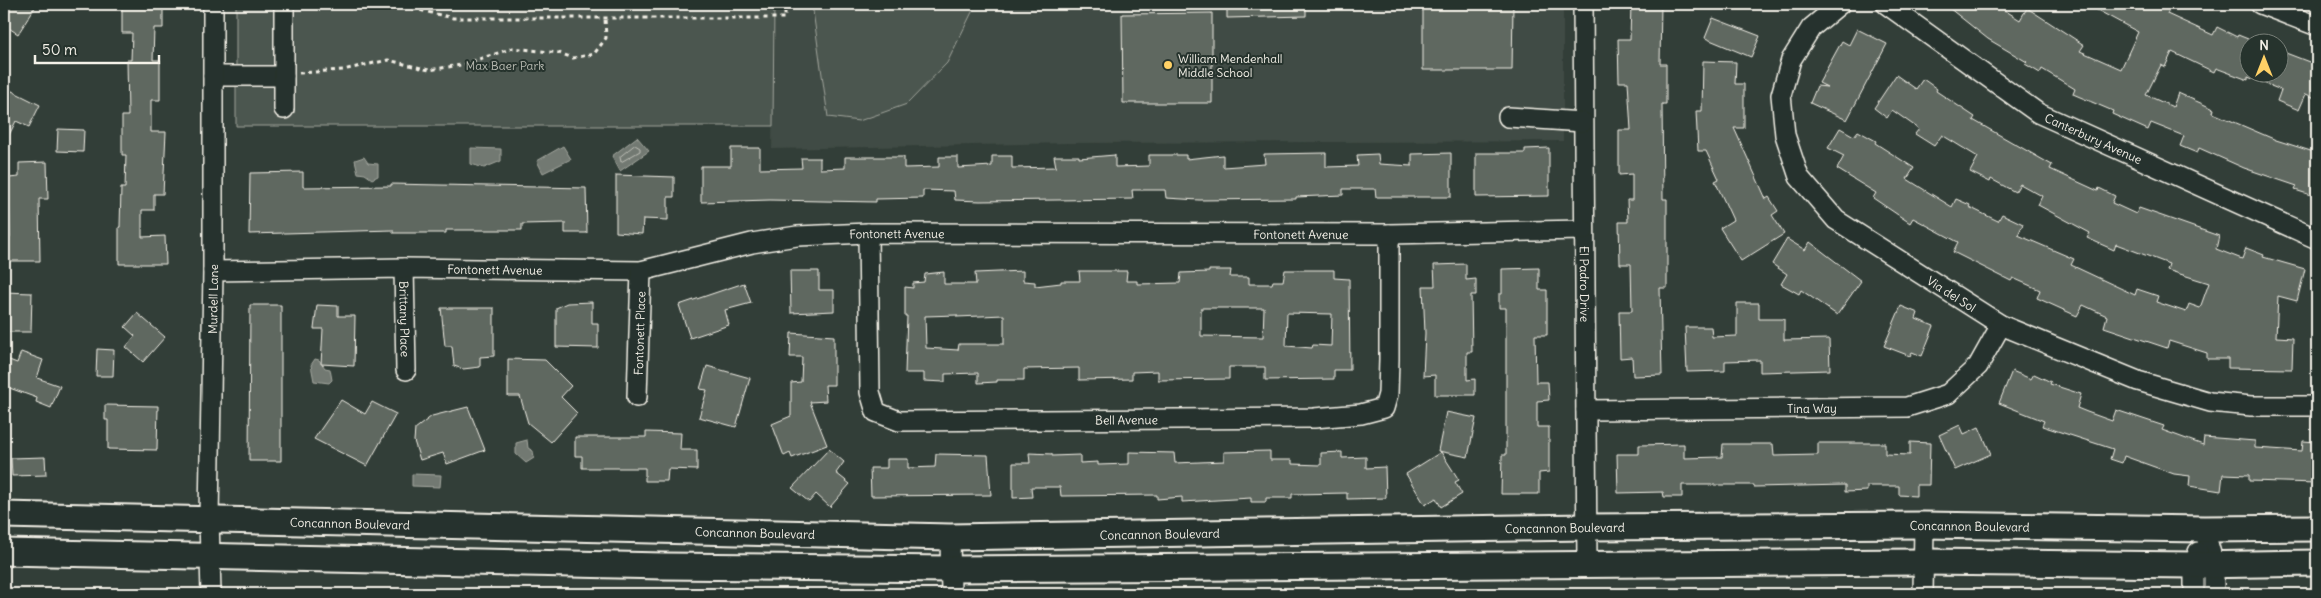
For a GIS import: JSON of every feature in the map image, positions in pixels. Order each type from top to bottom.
[{"type":"main road","name":"Concannon Boulevard","points":[[4,515],[209,518],[950,537],[1587,527],[1924,525],[2204,529],[2317,528]]},
{"type":"main road","points":[[4,552],[663,566],[950,569],[1587,563],[1924,562],[2204,565],[2317,563]]},
{"type":"street","name":"Murdell Lane","points":[[211,594],[209,518],[214,271],[213,4]]},
{"type":"street","points":[[284,4],[284,109]]},
{"type":"street","name":"El Padro Drive","points":[[1583,4],[1587,563]]},
{"type":"street","name":"Via del Sol","points":[[1840,4],[1811,28],[1791,60],[1781,95],[1785,135],[1799,177],[1836,220],[2001,325],[2138,381],[2210,402],[2251,406],[2317,406]]},
{"type":"street","name":"Canterbury Avenue","points":[[1886,4],[2038,113],[2317,239]]},
{"type":"street","points":[[2260,4],[2317,26]]},
{"type":"street","points":[[213,76],[284,76]]},
{"type":"street","points":[[1508,117],[1583,122]]},
{"type":"street","name":"Fontonett Avenue","points":[[214,271],[404,268],[641,271],[752,243],[797,236],[868,233],[1389,234],[1584,230]]},
{"type":"street","name":"Bell Avenue","points":[[868,233],[870,392],[876,412],[900,420],[1314,418],[1360,414],[1384,408],[1388,394],[1390,359],[1389,234]]},
{"type":"street","name":"Brittany Place","points":[[404,268],[406,370]]},
{"type":"street","name":"Fontonett Place","points":[[637,397],[641,271]]},
{"type":"street","name":"Tina Way","points":[[1586,410],[1907,407],[1948,394],[1978,366],[2001,325]]},
{"type":"street","points":[[1923,594],[1924,525]]},
{"type":"street","points":[[2194,594],[2204,565],[2204,529]]},
{"type":"street","points":[[950,537],[951,594]]},
{"type":"street","points":[[2204,565],[2214,594]]},
{"type":"path","points":[[284,4],[398,5],[452,18],[785,18],[785,4]]},
{"type":"path","points":[[284,76],[343,70],[388,60],[429,70],[461,65],[513,48],[559,53],[573,58],[594,54],[606,38],[606,18]]},
{"type":"shaded area","name":"William Mendenhall Middle School","points":[[774,4],[1563,4],[1563,141],[1068,143],[772,149]]},
{"type":"green space","name":"Max Baer Park","points":[[236,4],[774,4],[773,126],[236,126]]},
{"type":"green space","points":[[812,4],[973,4],[973,10],[947,63],[907,104],[859,121],[828,117]]},
{"type":"water","points":[[637,137],[649,151],[620,171],[612,156]]},
{"type":"water","points":[[563,146],[571,159],[543,173],[537,161]]},
{"type":"water","points":[[471,148],[501,149],[501,161],[484,168],[471,164]]},
{"type":"water","points":[[364,157],[368,163],[378,164],[378,176],[372,179],[365,174],[358,173],[355,160]]},
{"type":"water","points":[[315,359],[319,360],[325,368],[330,369],[332,380],[329,383],[314,381],[311,365]]},
{"type":"water","points":[[527,440],[528,448],[533,451],[534,458],[526,463],[516,454],[516,443]]},
{"type":"water","points":[[412,474],[441,475],[440,487],[412,486]]},
{"type":"building","points":[[4,4],[37,4],[18,34],[4,25]]},
{"type":"building","points":[[122,4],[163,4],[163,28],[154,28],[153,60],[160,60],[160,100],[151,100],[151,132],[166,132],[163,194],[154,194],[154,210],[142,210],[142,237],[165,236],[166,264],[119,264],[121,188],[125,188],[126,155],[122,155],[122,116],[128,116],[127,60],[131,60],[132,33],[122,33]]},
{"type":"building","points":[[1227,4],[1306,4],[1306,16],[1227,18]]},
{"type":"building","points":[[1423,4],[1513,4],[1512,70],[1423,70]]},
{"type":"building","points":[[1631,4],[1661,4],[1660,64],[1666,64],[1666,104],[1662,104],[1663,199],[1667,199],[1667,288],[1660,288],[1662,375],[1633,376],[1632,357],[1620,358],[1619,311],[1632,311],[1631,264],[1620,264],[1619,222],[1628,222],[1627,200],[1632,200],[1632,174],[1619,175],[1619,130],[1631,130],[1628,82],[1619,82],[1618,39],[1630,39]]},
{"type":"building","points":[[1944,4],[1995,4],[2020,20],[2027,8],[2084,45],[2080,51],[2121,69],[2138,32],[2086,4],[2172,4],[2167,14],[2213,35],[2217,27],[2237,37],[2238,35],[2238,76],[2216,68],[2214,72],[2172,52],[2165,67],[2161,65],[2146,95],[2173,107],[2178,93],[2214,109],[2213,113],[2276,140],[2317,153],[2317,187],[2314,196],[2295,190],[2297,186],[2244,168],[2199,148],[2197,153],[2180,146],[2184,136],[2151,123],[2148,130],[2112,114],[2113,111],[2073,94],[2075,89],[2042,69],[2040,73],[2025,64],[2027,62],[1988,39]]},
{"type":"building","points":[[1212,13],[1212,103],[1123,103],[1122,14]]},
{"type":"building","points":[[1713,18],[1760,36],[1751,57],[1705,38]]},
{"type":"building","points":[[1857,29],[1887,44],[1847,120],[1810,103],[1817,86],[1827,87],[1819,83],[1842,41],[1849,45]]},
{"type":"building","points":[[2288,54],[2317,65],[2317,99],[2306,94],[2299,110],[2277,101],[2281,90],[2261,82],[2288,82]]},
{"type":"building","points":[[1703,61],[1736,62],[1735,84],[1744,84],[1744,128],[1734,128],[1766,199],[1769,197],[1778,211],[1772,215],[1784,234],[1741,261],[1720,228],[1733,220],[1715,181],[1719,179],[1706,151],[1698,151],[1696,111],[1702,111]]},
{"type":"building","points":[[1896,75],[1916,89],[1923,79],[1937,89],[1936,91],[1975,117],[1973,120],[2052,165],[2050,169],[2098,191],[2099,188],[2115,196],[2112,203],[2136,214],[2139,208],[2219,236],[2216,249],[2242,259],[2246,248],[2264,255],[2263,257],[2305,269],[2297,301],[2278,296],[2276,337],[2293,338],[2292,369],[2228,368],[2228,359],[2207,359],[2207,353],[2169,341],[2167,348],[2104,327],[2107,316],[2083,305],[2077,316],[2037,298],[2040,290],[2013,278],[2011,281],[1953,252],[1958,242],[1913,218],[1910,223],[1873,198],[1876,193],[1837,169],[1844,156],[1828,148],[1840,128],[1854,136],[1858,131],[1876,141],[1875,143],[1914,168],[1907,179],[1952,207],[1956,199],[1998,221],[2002,214],[2023,224],[2018,235],[2074,259],[2071,265],[2135,295],[2137,289],[2158,296],[2156,302],[2186,312],[2189,304],[2200,308],[2209,283],[2167,270],[2169,264],[2116,244],[2114,250],[2087,238],[2090,233],[2038,205],[2042,196],[2020,184],[2015,192],[1991,179],[1990,182],[1970,172],[1978,157],[1942,135],[1934,146],[1915,134],[1919,129],[1892,110],[1887,118],[1874,108]]},
{"type":"building","points":[[4,87],[40,105],[29,127],[16,121],[4,145]]},
{"type":"building","points":[[58,129],[84,130],[83,152],[57,151]]},
{"type":"building","points":[[731,148],[760,148],[760,169],[802,168],[801,158],[820,158],[820,169],[845,168],[845,157],[904,157],[904,168],[939,167],[939,157],[958,157],[958,168],[992,166],[992,156],[1012,156],[1012,168],[1056,167],[1054,156],[1079,156],[1079,158],[1115,155],[1115,167],[1149,166],[1149,155],[1186,155],[1186,159],[1223,155],[1223,167],[1265,164],[1264,154],[1326,153],[1326,167],[1358,166],[1357,155],[1378,154],[1379,164],[1412,166],[1412,154],[1451,153],[1451,197],[1376,197],[1375,189],[1343,189],[1343,195],[1296,197],[1296,199],[1199,200],[1166,198],[1165,190],[1132,190],[1133,199],[980,201],[955,200],[954,191],[923,190],[923,198],[876,199],[876,202],[770,200],[701,202],[701,166],[731,166]]},
{"type":"building","points":[[1549,148],[1549,196],[1476,197],[1476,153],[1525,153],[1525,149]]},
{"type":"building","points":[[47,162],[48,199],[39,199],[40,261],[4,261],[4,237],[10,237],[9,178],[19,177],[19,163]]},
{"type":"building","points":[[303,172],[303,187],[391,186],[391,184],[586,188],[587,233],[565,233],[565,223],[522,224],[522,230],[446,230],[446,233],[393,233],[393,230],[249,234],[250,173]]},
{"type":"building","points":[[616,175],[674,177],[674,197],[668,197],[668,220],[643,219],[642,234],[616,232]]},
{"type":"building","points":[[1787,239],[1805,250],[1810,242],[1861,281],[1837,315],[1801,290],[1799,294],[1781,284],[1787,274],[1772,264]]},
{"type":"building","points":[[1466,264],[1466,280],[1476,279],[1476,295],[1471,295],[1472,352],[1467,352],[1467,380],[1475,379],[1475,395],[1435,395],[1435,375],[1423,376],[1425,333],[1423,286],[1435,286],[1434,265]]},
{"type":"building","points":[[1539,268],[1539,290],[1547,290],[1547,335],[1535,335],[1536,382],[1548,382],[1549,400],[1537,401],[1537,427],[1549,427],[1549,472],[1539,473],[1539,494],[1501,494],[1502,455],[1506,455],[1506,308],[1499,308],[1499,294],[1502,294],[1502,269]]},
{"type":"building","points":[[1209,270],[1231,270],[1230,277],[1249,277],[1249,284],[1272,284],[1273,281],[1283,281],[1285,270],[1334,270],[1334,278],[1349,279],[1350,370],[1334,370],[1334,379],[1265,380],[1265,367],[1229,367],[1229,379],[1158,380],[1158,371],[1132,372],[1132,379],[1079,380],[1079,368],[1024,369],[1024,380],[997,380],[997,382],[978,383],[978,373],[945,374],[945,382],[924,381],[924,373],[905,373],[907,316],[905,316],[905,287],[913,288],[913,283],[924,282],[925,274],[944,272],[944,284],[976,284],[975,273],[1023,271],[1023,281],[1035,282],[1035,286],[1061,283],[1061,281],[1080,281],[1079,271],[1127,271],[1126,281],[1137,281],[1137,284],[1180,283],[1181,273],[1209,272]],"holes":[[[1201,308],[1264,308],[1263,337],[1201,336]],[[1287,313],[1332,314],[1331,346],[1313,345],[1312,348],[1286,346]],[[1004,315],[1004,344],[959,344],[958,350],[926,348],[925,316]]]},
{"type":"building","points":[[790,271],[819,271],[819,290],[834,290],[834,311],[791,313]]},
{"type":"building","points":[[744,283],[751,303],[725,310],[729,325],[690,338],[679,305]]},
{"type":"building","points":[[4,292],[32,293],[31,332],[4,332]]},
{"type":"building","points":[[592,302],[592,323],[598,323],[598,348],[556,347],[556,308],[567,303]]},
{"type":"building","points":[[1737,303],[1759,303],[1759,319],[1784,319],[1784,340],[1829,339],[1830,370],[1760,372],[1760,360],[1725,361],[1725,371],[1687,372],[1685,327],[1711,327],[1712,337],[1737,336]]},
{"type":"building","points":[[250,305],[281,305],[281,461],[249,461]]},
{"type":"building","points":[[317,305],[338,306],[338,316],[355,316],[354,366],[321,364],[323,329],[314,329]]},
{"type":"building","points":[[1901,306],[1918,313],[1916,319],[1934,326],[1922,356],[1912,352],[1910,356],[1884,346]]},
{"type":"building","points":[[441,308],[494,308],[494,356],[480,357],[480,367],[463,369],[454,366],[452,346],[445,346]]},
{"type":"building","points":[[137,313],[165,337],[143,362],[126,347],[135,336],[125,327]]},
{"type":"building","points":[[791,333],[834,336],[834,385],[825,385],[826,401],[810,402],[827,445],[792,458],[790,453],[784,456],[772,424],[791,416],[791,383],[801,382],[802,357],[790,357]]},
{"type":"building","points":[[97,349],[114,350],[113,376],[96,376]]},
{"type":"building","points":[[21,352],[43,360],[37,378],[60,386],[51,408],[36,402],[37,398],[4,386],[4,358],[17,363]]},
{"type":"building","points":[[508,359],[545,360],[571,386],[561,397],[577,413],[551,442],[528,423],[520,396],[508,396]]},
{"type":"building","points":[[707,366],[750,378],[736,427],[699,417],[707,390],[700,389]]},
{"type":"building","points":[[2012,371],[2031,379],[2034,374],[2051,382],[2050,384],[2081,394],[2077,408],[2087,412],[2112,421],[2116,410],[2164,426],[2162,430],[2203,445],[2204,437],[2255,441],[2255,448],[2302,451],[2303,441],[2317,442],[2317,483],[2249,481],[2249,475],[2223,474],[2221,491],[2189,486],[2190,476],[2174,474],[2124,456],[2122,463],[2110,459],[2113,449],[2042,426],[2044,421],[1999,403]]},
{"type":"building","points":[[341,400],[365,414],[372,402],[396,414],[367,466],[314,439]]},
{"type":"building","points":[[105,405],[158,406],[157,450],[108,449],[108,420],[105,420]]},
{"type":"building","points":[[468,407],[485,450],[447,464],[443,453],[420,460],[414,441],[415,429],[432,416]]},
{"type":"building","points":[[1446,412],[1476,418],[1468,457],[1438,451]]},
{"type":"building","points":[[1960,425],[1964,434],[1979,427],[1991,454],[1955,470],[1939,435]]},
{"type":"building","points":[[646,432],[681,433],[680,450],[697,450],[697,470],[668,469],[667,481],[645,481],[645,468],[582,468],[582,456],[575,456],[575,437],[646,437]]},
{"type":"building","points":[[1910,442],[1930,443],[1929,485],[1916,485],[1916,496],[1899,495],[1899,486],[1867,486],[1867,491],[1845,492],[1845,485],[1754,487],[1754,485],[1682,485],[1682,497],[1664,497],[1663,492],[1618,493],[1617,454],[1639,454],[1639,445],[1684,444],[1684,458],[1722,457],[1723,444],[1773,444],[1774,456],[1818,455],[1818,443],[1885,443],[1885,454],[1910,455]]},
{"type":"building","points":[[829,449],[844,462],[836,473],[850,484],[830,507],[816,494],[809,502],[792,488]]},
{"type":"building","points":[[1270,451],[1270,460],[1292,460],[1292,464],[1321,465],[1321,453],[1342,452],[1342,458],[1366,457],[1366,468],[1385,467],[1386,498],[1347,499],[1347,493],[1292,494],[1292,498],[1266,498],[1266,502],[1251,502],[1251,498],[1182,502],[1182,497],[1157,499],[1157,495],[1061,496],[1060,487],[1031,487],[1032,497],[1013,498],[1013,463],[1030,463],[1029,453],[1052,454],[1052,456],[1080,455],[1080,463],[1098,462],[1098,465],[1129,464],[1129,452],[1174,453],[1175,463],[1224,461],[1224,452]]},
{"type":"building","points":[[1441,452],[1459,480],[1455,482],[1462,494],[1441,507],[1436,498],[1425,505],[1406,474]]},
{"type":"building","points":[[936,454],[988,455],[991,495],[871,496],[870,468],[887,468],[887,459],[908,459],[908,468],[935,467]]},
{"type":"building","points":[[45,457],[46,475],[12,476],[11,458]]},
{"type":"place","name":"William Mendenhall Middle School","points":[[1168,65]]}]
